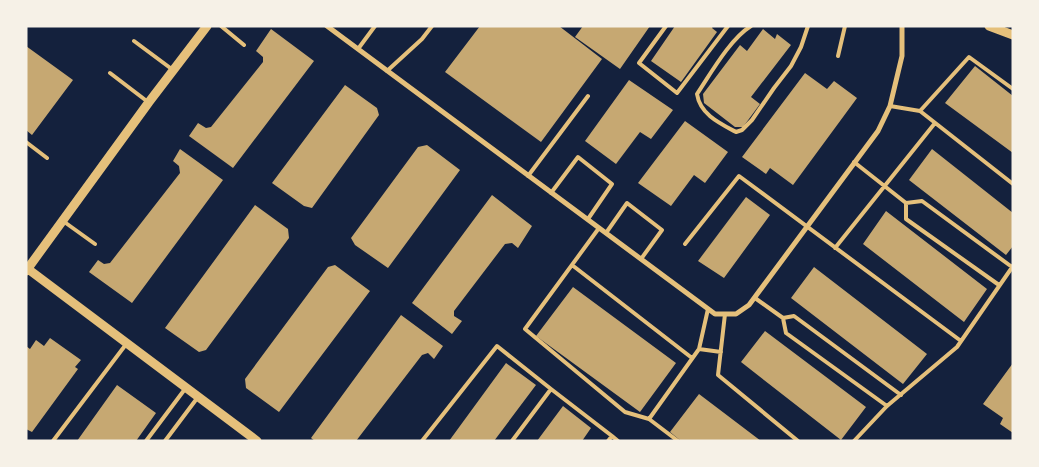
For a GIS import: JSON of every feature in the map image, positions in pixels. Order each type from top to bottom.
[{"type":"street","points":[[207,26],[27,269],[256,441]]},
{"type":"street","points":[[326,26],[715,314],[736,314],[749,305],[878,131],[890,106],[902,56],[902,26]]},
{"type":"street","points":[[989,26],[1013,35]]},
{"type":"lane","points":[[221,26],[244,45]]},
{"type":"lane","points":[[358,50],[375,26]]},
{"type":"lane","points":[[387,71],[422,39],[432,26]]},
{"type":"lane","points":[[666,26],[639,63],[677,93],[728,26]]},
{"type":"lane","points":[[751,26],[731,46],[696,94],[699,104],[717,122],[736,132],[742,130],[752,120],[791,66],[808,26]]},
{"type":"lane","points":[[838,56],[846,26]]},
{"type":"lane","points":[[134,41],[173,70]]},
{"type":"lane","points":[[920,110],[969,57],[1013,88]]},
{"type":"lane","points":[[110,73],[149,102]]},
{"type":"lane","points":[[528,176],[588,96]]},
{"type":"lane","points":[[890,106],[920,110],[1013,184]]},
{"type":"lane","points":[[835,248],[935,123]]},
{"type":"lane","points":[[26,142],[47,158]]},
{"type":"lane","points":[[551,193],[578,157],[612,184],[588,220]]},
{"type":"lane","points":[[854,162],[906,203],[922,201],[1012,267],[957,347],[887,406],[854,441]]},
{"type":"lane","points":[[685,244],[738,176],[961,341]]},
{"type":"lane","points":[[606,233],[627,203],[662,230],[641,259]]},
{"type":"lane","points":[[906,203],[906,219],[999,285]]},
{"type":"lane","points":[[63,221],[95,244]]},
{"type":"lane","points":[[599,228],[525,330],[625,412],[649,419],[678,441]]},
{"type":"lane","points":[[572,265],[692,358]]},
{"type":"lane","points":[[754,298],[783,318],[786,333],[887,406]]},
{"type":"lane","points":[[649,419],[699,349],[708,309]]},
{"type":"lane","points":[[725,314],[718,375],[798,441]]},
{"type":"lane","points":[[783,318],[794,316],[901,395]]},
{"type":"lane","points":[[53,441],[127,343]]},
{"type":"lane","points":[[422,441],[497,346],[618,441]]},
{"type":"lane","points":[[699,349],[721,352]]},
{"type":"lane","points":[[146,441],[186,388]]},
{"type":"lane","points":[[512,441],[551,389]]},
{"type":"lane","points":[[165,441],[198,396]]},
{"type":"lane","points":[[608,441],[612,436]]},
{"type":"building","points":[[480,26],[559,26],[602,59],[541,142],[445,72]]},
{"type":"building","points":[[583,26],[650,26],[620,69],[575,37]]},
{"type":"building","points":[[675,26],[713,26],[712,28],[717,32],[681,82],[651,61]]},
{"type":"building","points":[[271,29],[314,61],[233,168],[189,136],[198,123],[206,128],[211,127],[263,62],[263,57],[256,51]]},
{"type":"building","points":[[763,29],[775,39],[777,34],[791,45],[751,97],[760,104],[743,127],[735,127],[704,103],[703,94],[740,45],[747,51]]},
{"type":"building","points":[[26,46],[73,80],[32,135],[26,130]]},
{"type":"building","points":[[975,66],[1013,96],[1013,153],[945,103]]},
{"type":"building","points":[[805,73],[827,89],[834,81],[857,98],[793,185],[770,168],[766,174],[742,157]]},
{"type":"building","points":[[629,80],[673,110],[651,139],[640,132],[616,164],[585,141]]},
{"type":"building","points":[[345,85],[377,108],[379,115],[312,208],[304,206],[272,183]]},
{"type":"building","points":[[685,121],[728,152],[705,183],[694,175],[671,206],[638,183]]},
{"type":"building","points":[[427,145],[460,170],[388,268],[355,245],[351,238],[418,147]]},
{"type":"building","points":[[180,149],[223,180],[132,303],[89,272],[98,260],[104,264],[110,263],[180,173],[179,166],[173,161]]},
{"type":"building","points":[[932,149],[1013,213],[1013,246],[1006,255],[909,180]]},
{"type":"building","points":[[492,195],[532,226],[518,248],[512,243],[505,244],[454,311],[454,316],[462,321],[452,334],[412,303]]},
{"type":"building","points":[[746,197],[770,215],[724,278],[698,261]]},
{"type":"building","points":[[255,205],[288,229],[289,238],[206,350],[199,352],[165,328]]},
{"type":"building","points":[[886,211],[987,289],[964,322],[863,244]]},
{"type":"building","points":[[335,265],[370,291],[279,412],[246,388],[245,379],[328,267]]},
{"type":"building","points":[[814,267],[927,354],[903,384],[791,298]]},
{"type":"building","points":[[573,287],[676,363],[640,412],[536,336]]},
{"type":"building","points":[[401,315],[443,346],[434,359],[428,353],[422,355],[356,441],[315,441],[311,438]]},
{"type":"building","points":[[765,331],[866,407],[841,440],[741,362]]},
{"type":"building","points":[[50,338],[81,360],[75,367],[78,369],[32,432],[26,429],[26,346],[30,349],[36,340],[44,346]]},
{"type":"building","points":[[506,363],[536,385],[494,441],[449,441]]},
{"type":"building","points":[[1013,363],[1013,433],[1000,424],[1003,418],[983,404]]},
{"type":"building","points":[[117,385],[156,413],[136,441],[77,441]]},
{"type":"building","points":[[699,394],[761,441],[681,441],[670,432]]},
{"type":"building","points":[[563,406],[591,428],[582,441],[537,441]]}]
